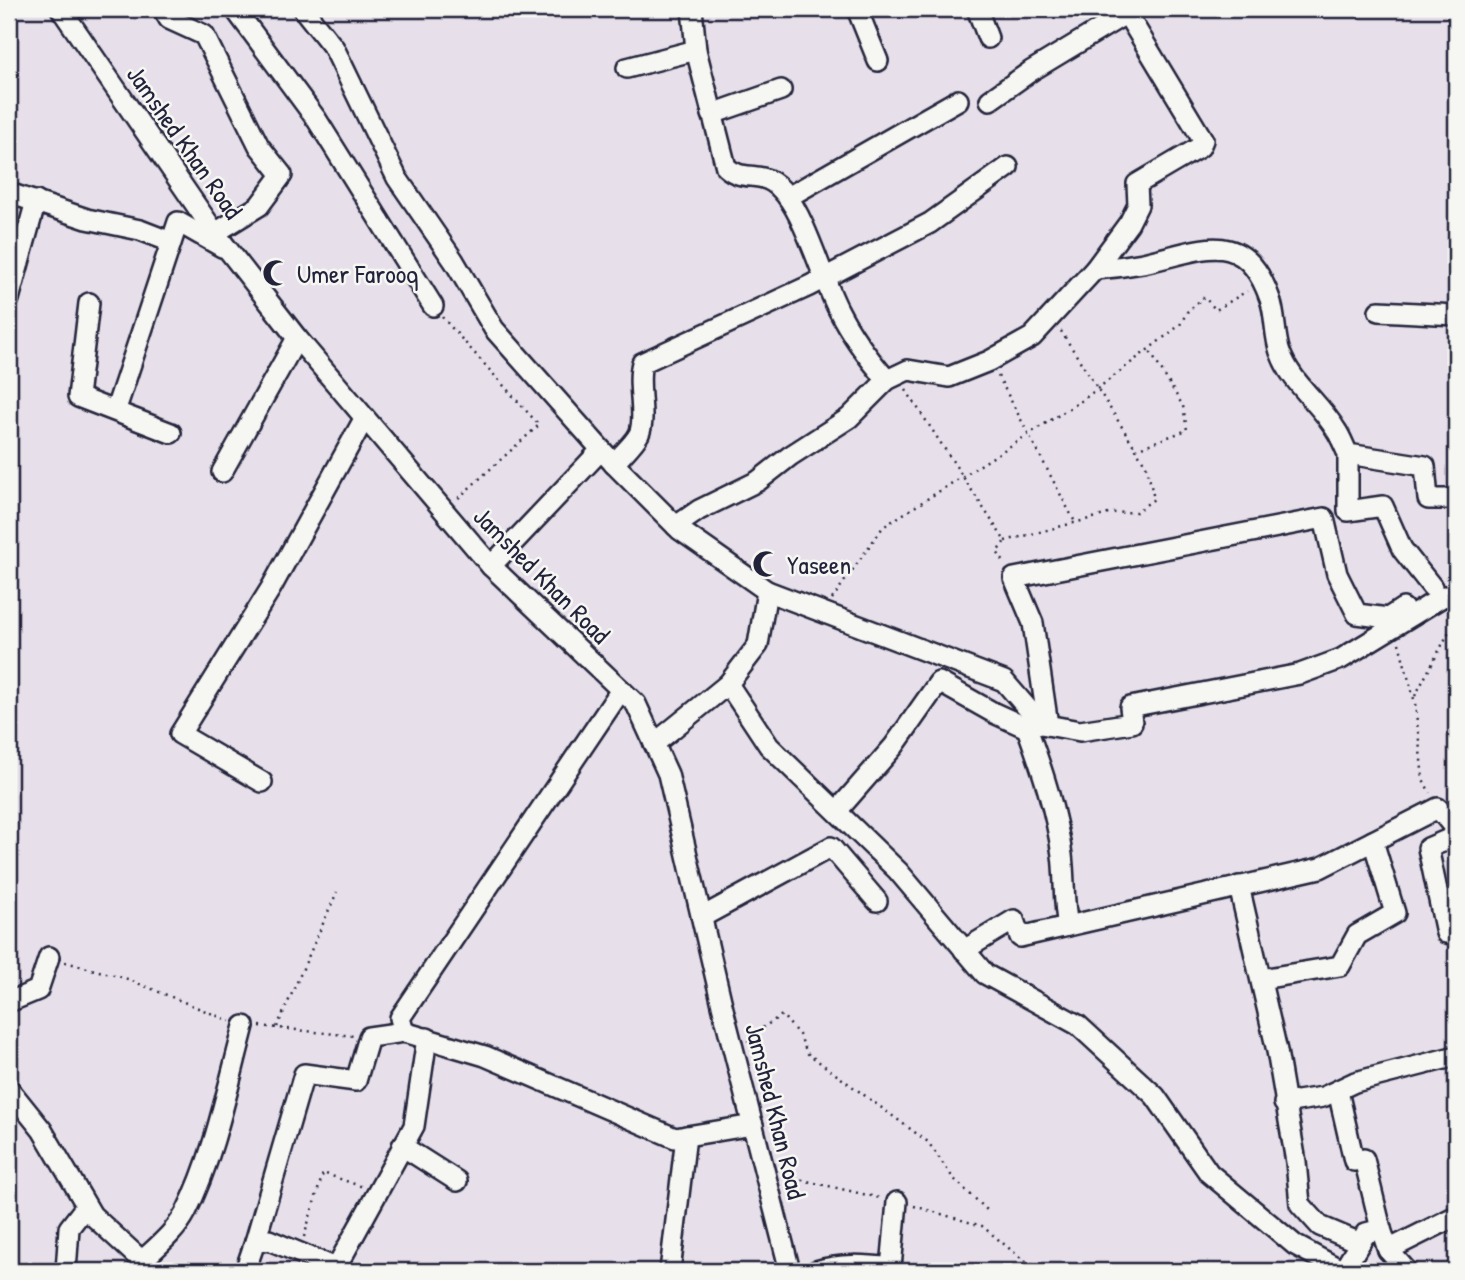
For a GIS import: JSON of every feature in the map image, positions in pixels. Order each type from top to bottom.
[{"type":"street","name":"Jamshed Khan Road","points":[[61,9],[215,233],[296,338],[442,513],[491,566],[636,704],[668,774],[738,1069],[790,1271]]},
{"type":"street","points":[[163,9],[169,19],[204,35],[258,146],[282,175],[259,206],[215,233]]},
{"type":"street","points":[[235,9],[317,120],[433,306]]},
{"type":"street","points":[[303,9],[334,48],[397,178],[454,261],[494,329],[608,457],[676,526],[767,591],[1004,681],[1041,724],[1080,731],[1132,723],[1130,707],[1300,674],[1341,659],[1444,594]]},
{"type":"street","points":[[692,9],[696,50],[726,167],[733,173],[771,178],[788,197],[838,309],[857,341],[891,378]]},
{"type":"street","points":[[857,9],[878,61]]},
{"type":"street","points":[[977,9],[988,38]]},
{"type":"street","points":[[676,526],[699,510],[758,481],[790,456],[849,418],[891,378],[908,370],[949,377],[989,361],[1032,337],[1095,269],[1138,205],[1137,184],[1200,147],[1203,140],[1125,11],[990,100]]},
{"type":"street","points":[[627,68],[696,50]]},
{"type":"street","points":[[712,114],[781,90]]},
{"type":"street","points":[[788,197],[958,100]]},
{"type":"street","points":[[491,566],[608,457],[639,434],[642,410],[638,380],[642,363],[825,277],[930,223],[1008,167]]},
{"type":"street","points":[[9,193],[171,242]]},
{"type":"street","points":[[9,299],[15,246],[36,201]]},
{"type":"street","points":[[116,409],[141,343],[178,222],[232,253]]},
{"type":"street","points":[[1095,269],[1215,247],[1236,251],[1255,267],[1271,300],[1280,353],[1304,393],[1336,428],[1348,454],[1348,511],[1383,506],[1402,550],[1444,594]]},
{"type":"street","points":[[89,303],[78,397],[116,409],[171,433]]},
{"type":"street","points":[[1379,311],[1456,315]]},
{"type":"street","points":[[222,472],[296,338]]},
{"type":"street","points":[[262,782],[180,734],[271,588],[364,419]]},
{"type":"street","points":[[1348,454],[1425,466],[1427,499],[1456,499]]},
{"type":"street","points":[[1048,725],[1033,623],[1013,578],[1324,518],[1337,574],[1357,614],[1388,618],[1444,594]]},
{"type":"street","points":[[654,744],[729,684],[758,645],[767,591]]},
{"type":"street","points":[[838,810],[894,746],[939,682],[993,713],[1027,728],[1052,806],[1062,857],[1063,902],[1068,926]]},
{"type":"street","points":[[729,684],[769,746],[898,871],[985,974],[1079,1025],[1155,1096],[1209,1173],[1295,1245],[1343,1271],[1366,1233],[1381,1230]]},
{"type":"street","points":[[404,1032],[400,1018],[621,690]]},
{"type":"street","points":[[964,950],[1014,920],[1020,937],[1320,868],[1438,808],[1456,830]]},
{"type":"street","points":[[1456,836],[1428,848],[1446,933],[1456,935]]},
{"type":"street","points":[[1262,979],[1340,966],[1357,935],[1395,913],[1373,841]]},
{"type":"street","points":[[702,917],[831,846],[877,901]]},
{"type":"street","points":[[1239,886],[1262,979],[1296,1161],[1300,1205],[1320,1226],[1360,1242]]},
{"type":"street","points":[[9,1002],[38,990],[49,957]]},
{"type":"street","points":[[9,1088],[42,1130],[92,1214],[148,1266],[185,1213],[222,1106],[244,1026]]},
{"type":"street","points":[[245,1271],[304,1074],[356,1081],[369,1037],[404,1032],[497,1060],[675,1138],[753,1125]]},
{"type":"street","points":[[255,1242],[270,1240],[336,1268],[414,1126],[427,1038]]},
{"type":"street","points":[[1284,1103],[1323,1097],[1355,1083],[1456,1056]]},
{"type":"street","points":[[1338,1091],[1354,1161],[1364,1159],[1388,1250],[1407,1271]]},
{"type":"street","points":[[670,1271],[686,1136]]},
{"type":"street","points":[[402,1146],[457,1181]]},
{"type":"street","points":[[816,1271],[828,1267],[891,1268],[897,1202]]},
{"type":"street","points":[[66,1271],[69,1228],[86,1206]]},
{"type":"street","points":[[1388,1250],[1456,1216]]},
{"type":"path","points":[[821,610],[841,591],[883,527],[1096,390],[1180,325],[1186,312],[1204,297],[1216,310],[1262,281]]},
{"type":"path","points":[[433,306],[539,425],[442,513]]},
{"type":"path","points":[[1013,578],[997,552],[1005,541],[1112,513],[1136,512],[1154,499],[1147,468],[1136,449],[1049,318]]},
{"type":"path","points":[[1136,449],[1187,430],[1183,406],[1149,350]]},
{"type":"path","points":[[989,361],[1076,524]]},
{"type":"path","points":[[891,378],[962,474],[1005,541]]},
{"type":"path","points":[[1395,626],[1414,698],[1423,779],[1438,808]]},
{"type":"path","points":[[1414,698],[1449,632],[1456,628]]},
{"type":"path","points":[[277,1027],[337,892]]},
{"type":"path","points":[[49,957],[125,978],[244,1026],[369,1037]]},
{"type":"path","points":[[738,1069],[750,1036],[782,1015],[800,1036],[807,1053],[928,1142],[953,1178],[987,1210]]},
{"type":"path","points":[[299,1253],[323,1173],[376,1192]]},
{"type":"place","name":"Umer Farooq","points":[[276,273]]},
{"type":"place","name":"Yaseen","points":[[766,564]]}]
